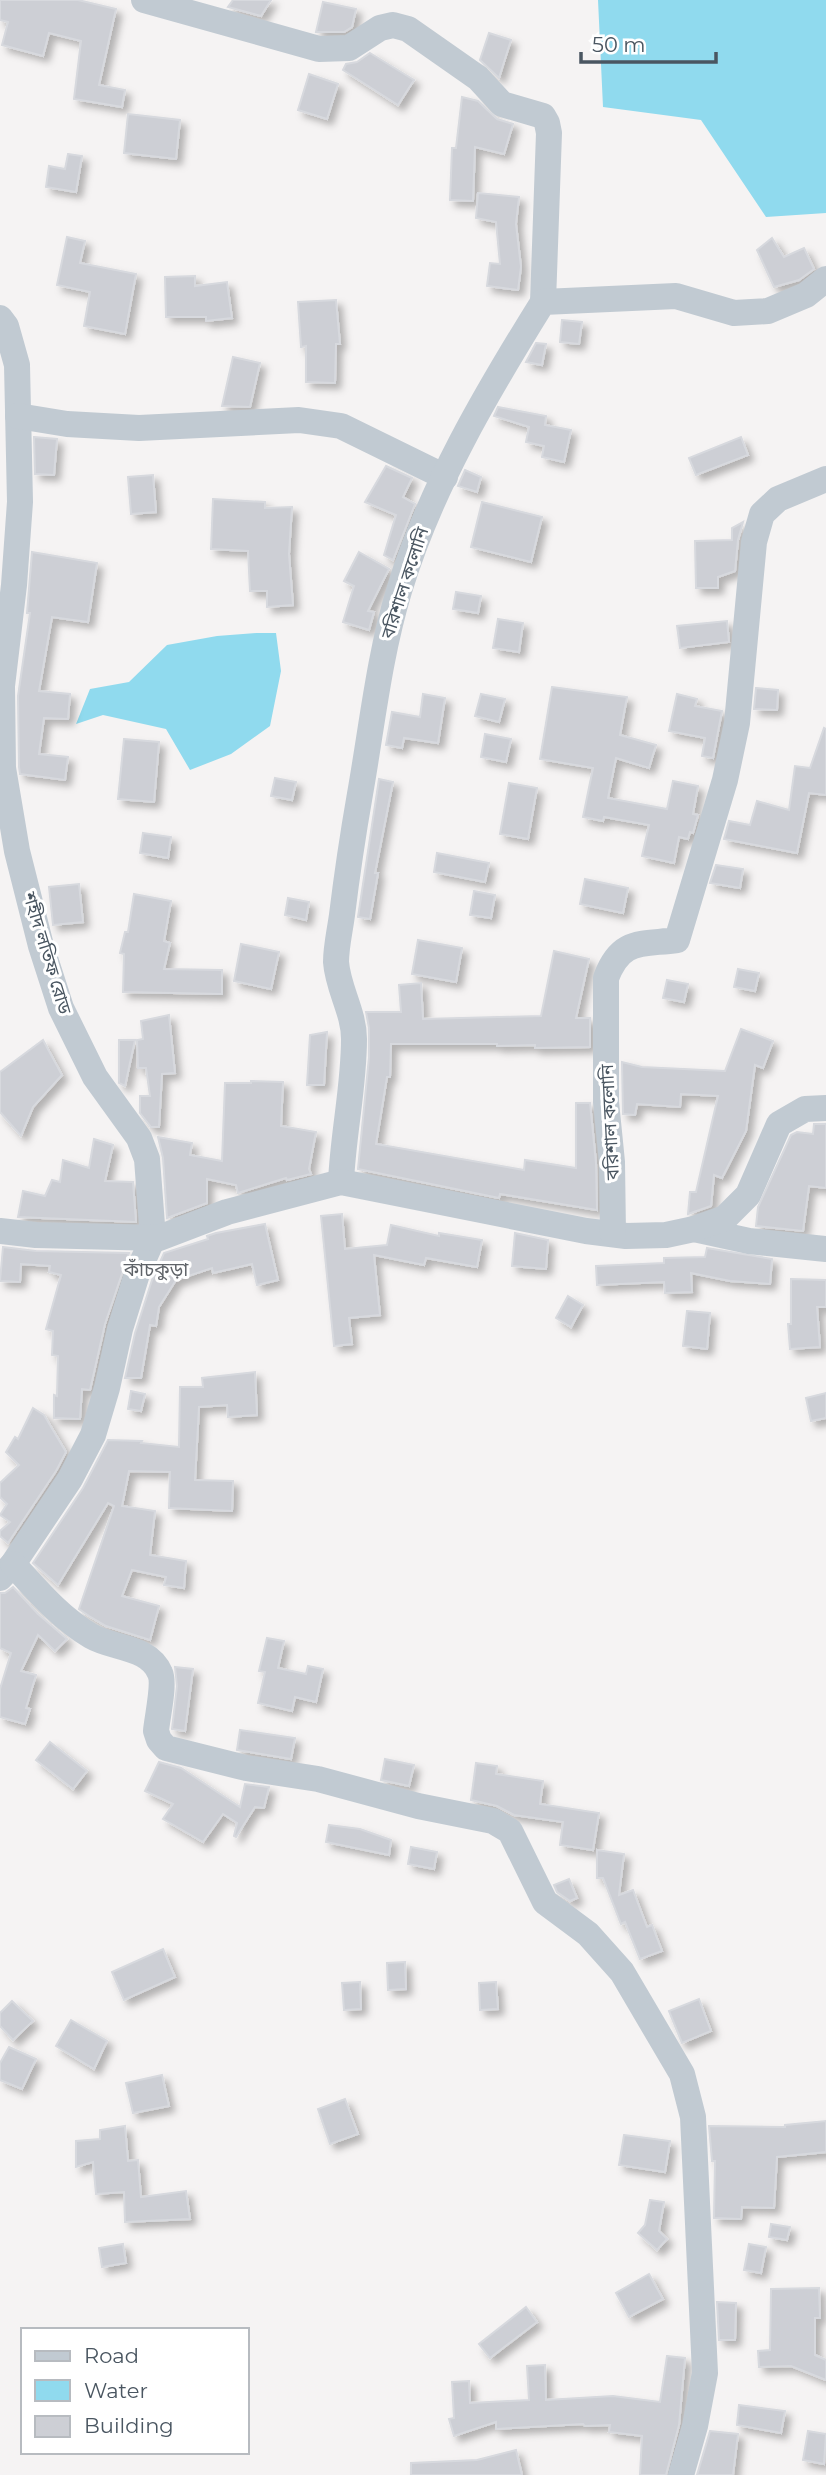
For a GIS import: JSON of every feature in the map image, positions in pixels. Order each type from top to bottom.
[{"type":"street","points":[[144,0],[319,50],[349,48],[380,28],[393,25],[408,29],[478,78],[502,104],[543,116],[549,133],[543,302],[676,296],[734,313],[768,311],[806,295],[826,279]]},
{"type":"street","name":"বরিশাল কলোনি","points":[[341,1182],[342,1143],[354,1039],[351,1016],[341,989],[336,961],[349,859],[386,640],[418,538],[445,477],[494,381],[543,302]]},
{"type":"street","name":"শহীদ লতিফ রোড","points":[[0,318],[6,326],[17,365],[20,502],[14,585],[2,686],[5,780],[17,851],[41,946],[61,1008],[95,1077],[139,1138],[147,1159],[153,1238],[137,1274],[93,1435],[70,1479],[6,1571]]},
{"type":"street","points":[[18,416],[67,424],[139,428],[299,420],[341,426],[445,477]]},
{"type":"street","name":"বরিশাল কলোনি","points":[[613,1234],[614,1186],[606,1102],[607,978],[613,961],[623,949],[655,941],[677,940],[724,780],[737,723],[754,542],[762,514],[778,499],[826,480]]},
{"type":"street","points":[[0,1231],[36,1235],[153,1238],[228,1212],[341,1182],[586,1231],[666,1235],[725,1218],[748,1195],[779,1124],[805,1109],[826,1108]]},
{"type":"street","points":[[694,1229],[749,1241],[826,1249]]},
{"type":"street","points":[[6,1571],[92,1637],[143,1654],[151,1660],[161,1675],[156,1731],[166,1748],[247,1768],[318,1779],[418,1807],[492,1821],[510,1831],[545,1902],[588,1934],[622,1972],[682,2074],[693,2117],[705,2373],[695,2426],[681,2475]]},
{"type":"water","points":[[598,0],[826,0],[826,213],[766,217],[701,120],[603,107]]},
{"type":"water","points":[[276,633],[281,671],[270,726],[231,754],[190,770],[166,729],[103,715],[76,724],[90,689],[129,682],[167,645],[217,636]]},
{"type":"building","points":[[0,0],[78,0],[116,9],[99,85],[125,90],[122,107],[74,99],[81,41],[49,33],[43,56],[2,45],[8,22],[0,20]]},
{"type":"building","points":[[233,0],[271,0],[261,16],[228,7]]},
{"type":"building","points":[[323,2],[356,9],[352,27],[344,32],[316,32]]},
{"type":"building","points":[[489,33],[511,40],[499,78],[480,60]]},
{"type":"building","points":[[370,53],[414,80],[398,105],[343,70],[346,64],[357,62]]},
{"type":"building","points":[[309,74],[338,84],[327,119],[298,110]]},
{"type":"building","points":[[462,97],[478,101],[497,119],[513,124],[504,154],[475,147],[473,201],[450,200],[452,148],[456,148]]},
{"type":"building","points":[[128,114],[180,120],[176,159],[124,153]]},
{"type":"building","points":[[68,154],[82,156],[76,192],[46,187],[49,166],[65,169]]},
{"type":"building","points":[[478,193],[519,197],[516,224],[521,267],[518,290],[487,286],[490,263],[500,264],[496,222],[476,218]]},
{"type":"building","points":[[67,237],[85,241],[80,263],[136,274],[125,334],[84,326],[90,292],[57,285]]},
{"type":"building","points":[[772,238],[784,257],[804,248],[814,269],[799,280],[774,287],[757,250]]},
{"type":"building","points":[[195,276],[195,286],[227,282],[232,318],[206,321],[206,317],[166,317],[165,277]]},
{"type":"building","points":[[336,300],[340,344],[336,344],[335,383],[306,382],[306,346],[301,347],[298,302]]},
{"type":"building","points":[[562,320],[582,322],[579,344],[560,342]]},
{"type":"building","points":[[536,343],[546,344],[542,365],[526,362]]},
{"type":"building","points":[[233,357],[260,363],[250,407],[222,406]]},
{"type":"building","points":[[498,407],[546,416],[545,425],[571,430],[564,462],[542,457],[544,446],[526,442],[529,427],[494,416]]},
{"type":"building","points":[[34,437],[57,439],[54,475],[35,474]]},
{"type":"building","points":[[741,437],[748,455],[696,475],[689,458]]},
{"type":"building","points":[[386,466],[412,478],[403,497],[415,504],[393,560],[384,555],[396,515],[365,502]]},
{"type":"building","points":[[465,470],[481,477],[477,492],[458,486]]},
{"type":"building","points":[[153,475],[156,512],[131,514],[128,477]]},
{"type":"building","points":[[213,499],[265,502],[265,508],[292,507],[289,554],[293,605],[267,607],[267,591],[250,591],[248,551],[211,549]]},
{"type":"building","points":[[482,502],[542,517],[531,562],[471,547]]},
{"type":"building","points":[[743,522],[735,571],[718,577],[718,588],[696,588],[695,541],[732,540],[732,528]]},
{"type":"building","points":[[32,552],[97,563],[88,622],[52,617],[39,691],[70,694],[68,719],[44,718],[39,754],[68,757],[65,780],[20,774],[18,696],[30,613],[27,613]]},
{"type":"building","points":[[359,552],[389,569],[368,611],[374,612],[369,630],[343,622],[354,586],[344,581]]},
{"type":"building","points":[[456,592],[481,596],[478,613],[453,609]]},
{"type":"building","points":[[498,619],[523,623],[519,652],[493,648]]},
{"type":"building","points":[[727,621],[729,642],[680,648],[677,626]]},
{"type":"building","points":[[552,687],[627,697],[620,735],[656,745],[649,768],[616,758],[608,798],[667,809],[673,781],[698,786],[693,814],[698,815],[693,833],[690,832],[688,839],[679,837],[674,863],[642,856],[649,825],[604,817],[603,821],[583,817],[593,768],[540,759]]},
{"type":"building","points":[[756,688],[778,690],[777,710],[754,709]]},
{"type":"building","points":[[423,694],[445,698],[438,743],[404,738],[402,748],[386,745],[392,712],[420,717]]},
{"type":"building","points":[[481,694],[505,699],[499,722],[475,716]]},
{"type":"building","points":[[677,694],[697,699],[695,706],[722,711],[713,758],[702,756],[705,738],[669,731]]},
{"type":"building","points":[[824,728],[826,795],[809,793],[797,853],[724,839],[729,821],[750,825],[757,801],[789,810],[795,766],[810,768]]},
{"type":"building","points":[[485,734],[511,739],[506,762],[481,757]]},
{"type":"building","points":[[124,739],[159,742],[154,802],[118,799]]},
{"type":"building","points":[[275,778],[296,782],[292,800],[271,796]]},
{"type":"building","points":[[379,779],[393,782],[375,873],[378,873],[370,919],[358,917]]},
{"type":"building","points":[[509,783],[537,788],[528,839],[500,834]]},
{"type":"building","points":[[143,833],[171,837],[168,858],[140,853]]},
{"type":"building","points":[[437,853],[489,863],[485,882],[434,872]]},
{"type":"building","points":[[716,865],[743,869],[740,888],[710,883]]},
{"type":"building","points":[[585,879],[628,888],[623,913],[580,904]]},
{"type":"building","points":[[79,884],[83,922],[53,925],[49,887]]},
{"type":"building","points":[[474,891],[495,895],[491,918],[470,915]]},
{"type":"building","points":[[134,894],[171,901],[164,941],[170,943],[164,969],[222,970],[222,994],[123,992],[124,954],[120,953],[125,932],[128,932]]},
{"type":"building","points":[[288,898],[309,902],[306,920],[285,915]]},
{"type":"building","points":[[418,940],[462,948],[456,982],[412,974]]},
{"type":"building","points":[[241,944],[279,952],[271,989],[234,981]]},
{"type":"building","points":[[554,951],[589,959],[576,1018],[590,1018],[590,1047],[391,1044],[390,1077],[387,1077],[376,1144],[524,1170],[525,1160],[576,1168],[576,1103],[590,1103],[597,1210],[500,1194],[499,1198],[358,1169],[369,1057],[366,1012],[401,1012],[399,985],[421,983],[423,1019],[541,1016]]},
{"type":"building","points":[[738,969],[759,973],[755,991],[734,987]]},
{"type":"building","points":[[667,980],[688,984],[684,1002],[663,998]]},
{"type":"building","points":[[169,1015],[175,1073],[162,1074],[159,1127],[151,1127],[140,1113],[140,1096],[150,1096],[146,1068],[138,1068],[137,1040],[143,1039],[141,1021]]},
{"type":"building","points":[[741,1029],[773,1041],[763,1068],[755,1065],[746,1131],[722,1178],[714,1175],[711,1206],[688,1214],[690,1192],[696,1192],[718,1096],[681,1094],[680,1107],[637,1104],[635,1115],[623,1114],[622,1062],[642,1067],[725,1071]]},
{"type":"building","points":[[327,1032],[324,1085],[307,1085],[310,1035]]},
{"type":"building","points":[[43,1040],[62,1075],[33,1107],[21,1136],[0,1112],[0,1072]]},
{"type":"building","points":[[119,1040],[135,1040],[125,1086],[119,1083]]},
{"type":"building","points":[[283,1082],[281,1126],[316,1132],[309,1169],[311,1174],[287,1180],[286,1178],[238,1193],[236,1185],[207,1179],[207,1203],[167,1218],[163,1158],[158,1137],[192,1143],[190,1155],[222,1161],[225,1083]]},
{"type":"building","points":[[814,1124],[826,1124],[826,1188],[809,1186],[803,1231],[756,1226],[758,1207],[791,1135],[797,1132],[813,1134]]},
{"type":"building","points":[[94,1139],[113,1145],[105,1181],[133,1182],[136,1222],[18,1217],[23,1191],[45,1196],[52,1180],[60,1182],[63,1160],[89,1168]]},
{"type":"building","points":[[342,1214],[345,1249],[387,1245],[391,1225],[439,1236],[439,1233],[482,1240],[477,1267],[426,1258],[424,1265],[374,1255],[380,1315],[349,1318],[352,1344],[334,1346],[321,1216]]},
{"type":"building","points":[[265,1224],[278,1280],[257,1285],[252,1264],[213,1273],[212,1268],[176,1280],[159,1307],[156,1326],[150,1325],[141,1378],[125,1378],[135,1333],[164,1253],[208,1239],[207,1236],[216,1233]]},
{"type":"building","points":[[515,1233],[548,1240],[546,1269],[512,1266]]},
{"type":"building","points":[[3,1247],[36,1251],[129,1253],[105,1324],[90,1390],[82,1389],[80,1419],[54,1418],[58,1356],[52,1355],[53,1331],[46,1329],[61,1275],[49,1272],[50,1266],[21,1264],[20,1282],[0,1281]]},
{"type":"building","points":[[707,1248],[772,1259],[770,1284],[730,1281],[691,1273],[692,1292],[665,1293],[664,1282],[597,1285],[596,1266],[664,1263],[664,1258],[705,1257]]},
{"type":"building","points":[[791,1279],[826,1280],[826,1307],[817,1307],[820,1347],[790,1349],[788,1324],[791,1324]]},
{"type":"building","points":[[568,1296],[583,1305],[571,1327],[556,1318]]},
{"type":"building","points":[[687,1311],[710,1313],[707,1349],[683,1346]]},
{"type":"building","points":[[255,1372],[257,1415],[228,1417],[227,1405],[199,1407],[195,1480],[233,1481],[232,1511],[169,1508],[170,1472],[129,1471],[122,1506],[155,1511],[150,1555],[186,1561],[184,1588],[164,1585],[166,1577],[132,1570],[122,1596],[159,1606],[150,1640],[106,1626],[79,1609],[114,1506],[108,1503],[58,1585],[33,1563],[83,1488],[108,1440],[142,1441],[141,1443],[179,1447],[180,1387],[203,1387],[202,1378]]},
{"type":"building","points":[[131,1391],[145,1394],[141,1411],[128,1409]]},
{"type":"building","points":[[826,1393],[826,1418],[811,1421],[806,1398]]},
{"type":"building","points":[[33,1408],[44,1415],[66,1452],[8,1543],[0,1536],[0,1531],[10,1522],[0,1515],[7,1504],[0,1497],[0,1483],[19,1465],[6,1452],[15,1437],[18,1439]]},
{"type":"building","points":[[13,1587],[38,1614],[67,1639],[55,1651],[38,1635],[21,1671],[36,1675],[26,1708],[30,1709],[25,1724],[0,1717],[0,1689],[11,1653],[0,1648],[0,1593]]},
{"type":"building","points":[[267,1638],[284,1641],[278,1668],[306,1674],[308,1666],[323,1669],[316,1702],[295,1697],[292,1711],[258,1703],[265,1672],[259,1671]]},
{"type":"building","points":[[175,1667],[193,1669],[185,1731],[172,1729],[177,1686]]},
{"type":"building","points":[[240,1730],[295,1738],[291,1759],[237,1750]]},
{"type":"building","points":[[50,1742],[87,1771],[73,1789],[36,1760]]},
{"type":"building","points":[[385,1759],[414,1765],[409,1786],[381,1780]]},
{"type":"building","points":[[159,1762],[181,1768],[240,1807],[245,1784],[269,1787],[264,1808],[255,1807],[236,1837],[237,1823],[223,1814],[203,1842],[163,1819],[173,1804],[145,1791]]},
{"type":"building","points":[[476,1763],[497,1766],[496,1774],[543,1781],[540,1804],[599,1813],[593,1850],[560,1845],[563,1822],[514,1815],[497,1806],[471,1800]]},
{"type":"building","points":[[329,1825],[360,1829],[391,1840],[389,1855],[326,1842]]},
{"type":"building","points":[[411,1847],[437,1852],[434,1869],[408,1864]]},
{"type":"building","points":[[597,1850],[624,1854],[619,1895],[633,1890],[647,1927],[652,1925],[662,1951],[640,1959],[625,1922],[621,1924],[603,1878],[597,1878]]},
{"type":"building","points":[[569,1879],[577,1898],[570,1901],[557,1892],[554,1885]]},
{"type":"building","points":[[163,1949],[175,1977],[124,2000],[112,1972]]},
{"type":"building","points":[[405,1962],[406,1989],[388,1990],[387,1963]]},
{"type":"building","points":[[360,1982],[361,2009],[344,2010],[342,1983]]},
{"type":"building","points":[[496,1982],[498,2009],[480,2010],[479,1983]]},
{"type":"building","points":[[699,1999],[711,2031],[682,2043],[669,2011]]},
{"type":"building","points":[[12,2001],[33,2021],[13,2040],[0,2026],[0,2013]]},
{"type":"building","points":[[71,2020],[107,2041],[94,2069],[56,2046]]},
{"type":"building","points":[[9,2047],[36,2059],[22,2089],[0,2080],[0,2063]]},
{"type":"building","points":[[162,2075],[169,2106],[133,2113],[126,2083]]},
{"type":"building","points":[[345,2099],[358,2134],[330,2144],[318,2109]]},
{"type":"building","points":[[826,2121],[826,2152],[777,2157],[774,2208],[742,2207],[741,2219],[714,2218],[715,2161],[712,2161],[709,2126],[785,2127]]},
{"type":"building","points":[[125,2126],[128,2161],[138,2160],[141,2197],[186,2191],[190,2219],[125,2222],[124,2192],[96,2194],[93,2162],[76,2167],[76,2141],[100,2139],[100,2130]]},
{"type":"building","points":[[624,2135],[670,2141],[665,2172],[619,2165]]},
{"type":"building","points":[[650,2200],[664,2202],[659,2231],[667,2239],[657,2250],[638,2233],[645,2225]]},
{"type":"building","points":[[771,2224],[790,2227],[787,2240],[769,2237]]},
{"type":"building","points":[[123,2244],[126,2263],[102,2267],[99,2248]]},
{"type":"building","points":[[749,2244],[766,2247],[761,2273],[744,2270]]},
{"type":"building","points":[[649,2274],[663,2299],[629,2317],[616,2293]]},
{"type":"building","points":[[819,2288],[820,2318],[815,2318],[815,2355],[826,2360],[826,2380],[791,2366],[759,2367],[758,2351],[770,2350],[771,2289]]},
{"type":"building","points":[[717,2302],[736,2303],[735,2340],[719,2340]]},
{"type":"building","points":[[526,2307],[537,2322],[490,2358],[479,2344]]},
{"type":"building","points":[[667,2356],[685,2358],[679,2425],[666,2475],[640,2475],[642,2436],[609,2432],[610,2425],[496,2429],[496,2422],[454,2436],[449,2419],[454,2418],[452,2382],[469,2381],[470,2403],[529,2400],[527,2366],[545,2365],[546,2400],[613,2396],[660,2402]]},
{"type":"building","points":[[739,2405],[785,2411],[781,2433],[737,2425]]},
{"type":"building","points":[[710,2431],[738,2434],[733,2475],[697,2475]]},
{"type":"building","points":[[808,2431],[826,2434],[824,2464],[803,2460]]},
{"type":"building","points":[[516,2450],[522,2475],[411,2475],[411,2463],[477,2460]]},
{"type":"district","name":"কাঁচকুড়া","points":[[156,1269]]}]
